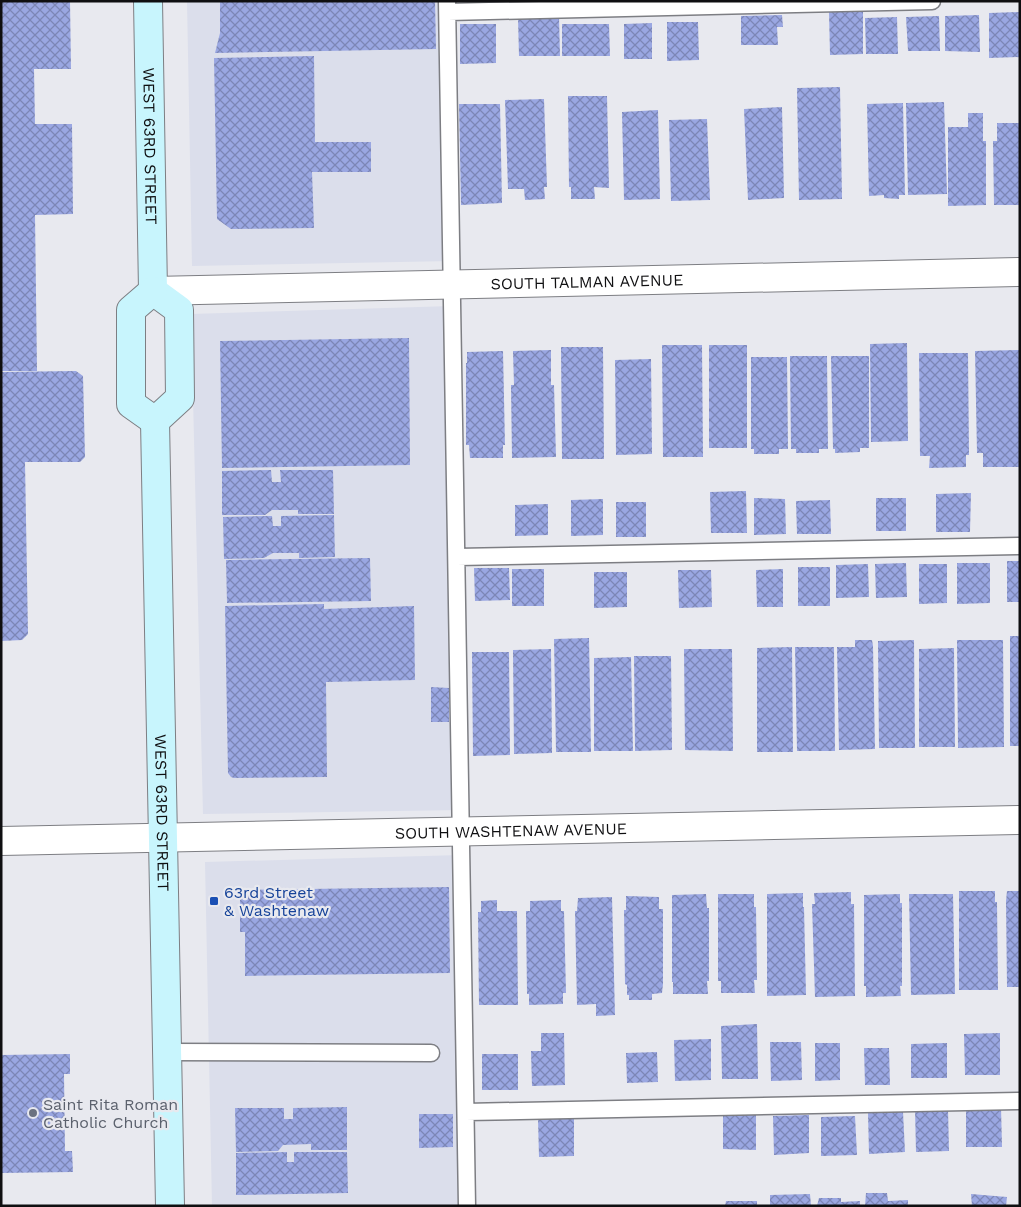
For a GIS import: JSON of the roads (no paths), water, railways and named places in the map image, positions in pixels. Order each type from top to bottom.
[{"type":"main road","name":"WEST 63RD STREET","points":[[148,1],[153,291]]},
{"type":"main road","points":[[153,291],[178,310],[179,326],[180,398],[155,421],[131,404],[131,310],[153,291]]},
{"type":"main road","name":"WEST 63RD STREET","points":[[155,421],[170,1206]]},
{"type":"street","name":"SOUTH TALMAN AVENUE","points":[[153,291],[1020,272]]},
{"type":"street","name":"SOUTH WASHTENAW AVENUE","points":[[1,841],[1020,820]]},
{"type":"lane","points":[[467,1206],[448,7],[932,1]]},
{"type":"lane","points":[[457,557],[1020,546]]},
{"type":"lane","points":[[167,1052],[431,1053]]},
{"type":"lane","points":[[466,1112],[1020,1101]]},
{"type":"place","name":"63rd Street & Washtenaw","points":[[214,901]]},
{"type":"place","name":"Saint Rita Roman Catholic Church","points":[[33,1113]]}]
